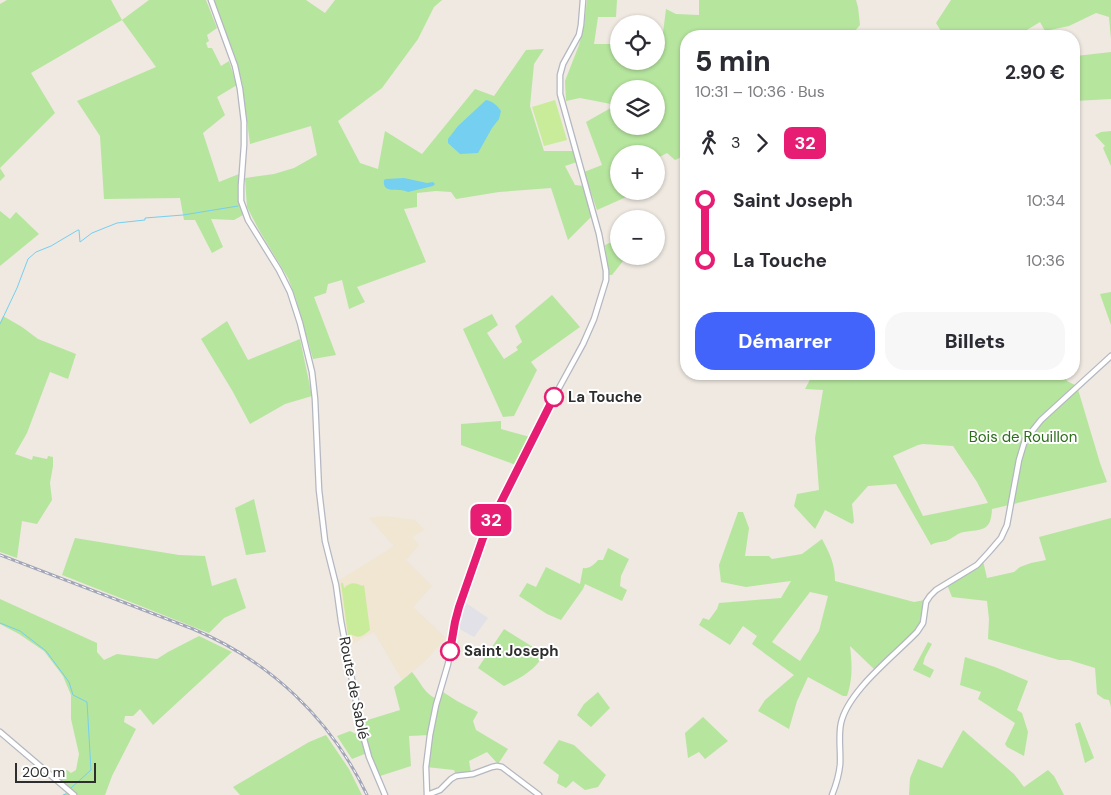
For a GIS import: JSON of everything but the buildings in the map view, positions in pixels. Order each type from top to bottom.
[{"type":"street","name":"Route de Sablé","points":[[211,0],[235,66],[240,89],[244,122],[241,201],[248,220],[279,270],[290,292],[302,329],[312,372],[318,480],[325,541],[335,577],[341,621],[361,728],[369,757],[385,795]]},
{"type":"street","points":[[539,795],[502,767],[497,766],[473,774],[456,776],[440,790],[427,795],[426,767],[436,705],[448,664],[455,622],[464,589],[488,525],[583,344],[594,319],[606,280],[600,234],[560,94],[560,75],[563,64],[579,35],[583,0]]},
{"type":"street","points":[[832,795],[840,765],[840,726],[845,710],[860,688],[917,632],[923,622],[926,602],[930,596],[936,590],[977,565],[1001,538],[1007,525],[1019,460],[1025,440],[1041,420],[1111,356]]},
{"type":"street","points":[[0,732],[74,795]]},
{"type":"shaded area","points":[[384,516],[415,520],[424,530],[412,537],[419,545],[406,560],[432,586],[413,607],[446,638],[424,662],[402,680],[374,632],[349,646],[338,581],[394,546],[369,518]]},
{"type":"shaded area","points":[[463,601],[488,618],[474,637],[456,627]]},
{"type":"green space","points":[[7,0],[111,0],[122,20],[31,73],[55,113],[0,168],[0,4]]},
{"type":"green space","points":[[149,0],[206,0],[217,28],[207,35],[209,41],[206,43],[208,48],[212,48],[221,66],[229,61],[237,85],[217,97],[225,115],[203,133],[219,182],[239,174],[238,198],[243,215],[234,220],[211,219],[223,247],[212,253],[195,220],[184,220],[180,198],[104,199],[100,136],[77,101],[156,67],[122,20]]},
{"type":"green space","points":[[213,0],[306,0],[325,13],[335,0],[442,0],[434,7],[418,39],[382,88],[338,121],[360,163],[378,169],[385,131],[422,154],[475,89],[494,96],[526,50],[544,49],[534,64],[530,106],[544,151],[573,151],[577,162],[565,166],[575,185],[584,186],[592,216],[568,240],[551,188],[499,192],[456,199],[451,192],[417,193],[417,207],[404,209],[426,262],[357,287],[365,302],[349,309],[342,280],[328,284],[326,293],[314,297],[336,355],[313,359],[288,278],[247,207],[245,178],[274,174],[294,168],[317,155],[311,126],[250,144],[242,82],[235,56]]},
{"type":"green space","points":[[587,0],[617,0],[616,15],[598,17],[594,44],[610,44],[610,70],[665,70],[666,9],[676,14],[699,15],[699,0],[856,0],[858,7],[860,25],[856,30],[680,30],[680,158],[675,160],[667,153],[665,154],[665,145],[610,145],[610,200],[620,200],[597,210],[584,172],[602,165],[586,122],[610,108],[610,135],[665,135],[665,80],[610,80],[610,104],[580,98],[566,101],[565,81],[579,45],[584,26]]},
{"type":"green space","points":[[951,0],[1111,0],[1111,39],[1109,17],[1096,13],[1069,26],[1050,30],[1044,30],[1040,22],[1027,30],[940,30],[936,23]]},
{"type":"green space","points":[[1111,52],[1111,99],[1080,101],[1080,56]]},
{"type":"green space","points":[[555,100],[567,140],[544,146],[532,107]]},
{"type":"green space","points":[[1111,131],[1111,166],[1103,148],[1105,146],[1095,135]]},
{"type":"green space","points":[[0,168],[5,176],[0,181]]},
{"type":"green space","points":[[0,211],[10,219],[16,212],[39,234],[0,266]]},
{"type":"green space","points":[[610,243],[610,265],[620,265],[612,275],[609,275],[605,245]]},
{"type":"green space","points":[[1111,292],[1111,325],[1100,294]]},
{"type":"green space","points":[[552,295],[580,327],[531,362],[537,370],[514,416],[503,417],[463,329],[492,314],[498,325],[487,333],[504,359],[518,350],[516,347],[522,342],[515,326]]},
{"type":"green space","points":[[3,316],[38,339],[76,354],[68,379],[50,372],[27,433],[15,454],[32,460],[33,456],[47,459],[48,456],[53,457],[50,483],[52,500],[37,524],[22,521],[17,558],[0,552],[0,322]]},
{"type":"green space","points":[[227,321],[248,360],[300,339],[312,396],[285,404],[250,424],[201,339]]},
{"type":"green space","name":"Bois de Rouillon","points":[[810,380],[1066,380],[1077,386],[1107,482],[992,509],[990,522],[984,528],[961,533],[946,541],[931,545],[896,484],[868,486],[852,504],[854,522],[852,524],[825,510],[815,529],[794,506],[797,494],[819,490],[815,438],[823,390],[805,389]],"holes":[[[923,444],[953,446],[977,482],[988,503],[923,516],[893,456]]]},
{"type":"green space","points":[[501,421],[501,429],[530,437],[516,465],[461,445],[461,424]]},
{"type":"green space","points":[[254,499],[266,552],[246,555],[235,508]]},
{"type":"green space","points":[[738,512],[743,512],[749,528],[745,556],[769,556],[772,559],[802,554],[822,539],[832,559],[835,581],[914,602],[925,600],[920,625],[913,635],[875,670],[850,646],[852,671],[847,696],[843,696],[808,677],[797,701],[789,729],[758,711],[765,700],[794,675],[752,644],[757,636],[743,626],[730,645],[699,625],[703,618],[709,620],[719,603],[781,598],[791,581],[746,587],[721,582],[719,565]],"holes":[[[810,592],[828,596],[819,631],[800,661],[772,642]]]},
{"type":"green space","points":[[1111,518],[1111,707],[1109,700],[1097,694],[1095,668],[1069,660],[1059,660],[988,639],[989,619],[987,601],[952,597],[947,587],[983,561],[987,578],[1014,572],[1020,567],[1046,560],[1039,537]]},
{"type":"green space","points":[[75,538],[179,555],[205,556],[212,586],[236,578],[246,608],[224,618],[209,633],[62,575]]},
{"type":"green space","points":[[608,548],[629,559],[621,576],[620,586],[627,590],[622,601],[585,584],[561,620],[547,614],[519,596],[527,583],[536,587],[546,567],[580,584],[583,568],[595,564],[598,560],[603,560]]},
{"type":"green space","points":[[341,583],[343,583],[344,588],[353,583],[364,585],[370,630],[359,637],[351,634],[352,642],[349,643]]},
{"type":"green space","points":[[0,599],[97,643],[97,652],[104,660],[117,654],[157,659],[199,636],[232,652],[153,725],[140,709],[133,716],[125,716],[124,722],[136,729],[112,776],[105,795],[63,795],[68,791],[56,776],[67,770],[71,773],[76,770],[79,754],[71,719],[71,695],[63,676],[44,651],[0,624]]},
{"type":"green space","points":[[504,629],[544,654],[532,669],[504,686],[478,668]]},
{"type":"green space","points":[[928,642],[932,644],[923,664],[934,670],[930,678],[913,670]]},
{"type":"green space","points":[[965,657],[1028,681],[1017,710],[1022,713],[1028,732],[1024,756],[1005,744],[1015,723],[978,699],[981,692],[960,685]]},
{"type":"green space","points":[[412,672],[434,698],[439,700],[443,692],[478,712],[473,721],[476,730],[508,749],[498,764],[487,752],[469,761],[471,773],[456,775],[454,770],[426,767],[430,735],[409,736],[411,766],[377,777],[367,753],[352,759],[337,736],[350,731],[358,735],[360,734],[358,723],[400,710],[394,687]]},
{"type":"green space","points":[[598,692],[610,708],[591,727],[577,715],[584,704]]},
{"type":"green space","points":[[703,717],[728,741],[705,759],[699,752],[688,758],[685,733]]},
{"type":"green space","points":[[1080,722],[1094,758],[1085,763],[1075,724]]},
{"type":"green space","points":[[963,730],[1014,774],[1024,787],[1048,770],[1054,776],[1064,795],[909,795],[910,778],[918,759],[942,768]]},
{"type":"green space","points":[[326,735],[349,769],[362,795],[240,795],[233,787],[309,742]]},
{"type":"green space","points":[[559,740],[574,745],[606,775],[598,787],[585,790],[573,781],[566,788],[557,783],[559,775],[543,763]]},
{"type":"water","points":[[486,100],[500,109],[499,119],[478,153],[460,154],[448,143],[448,139],[458,126]]},
{"type":"water","points":[[404,178],[427,183],[433,182],[435,184],[408,192],[388,189],[384,185],[384,180],[386,179]]},
{"type":"waterway","points":[[0,324],[28,259],[36,252],[51,246],[78,230],[80,242],[92,233],[117,223],[238,206]]},
{"type":"waterway","points":[[0,623],[20,631],[46,651],[69,682],[73,695],[87,702],[91,770],[71,788]]},
{"type":"railway","points":[[0,555],[193,629],[221,642],[248,658],[295,696],[316,718],[352,767],[367,795]]},
{"type":"bus line","name":"32","points":[[450,651],[459,607],[488,525],[554,397]]},
{"type":"place","name":"La Touche","points":[[554,397]]},
{"type":"place","name":"Saint Joseph","points":[[450,651]]}]
